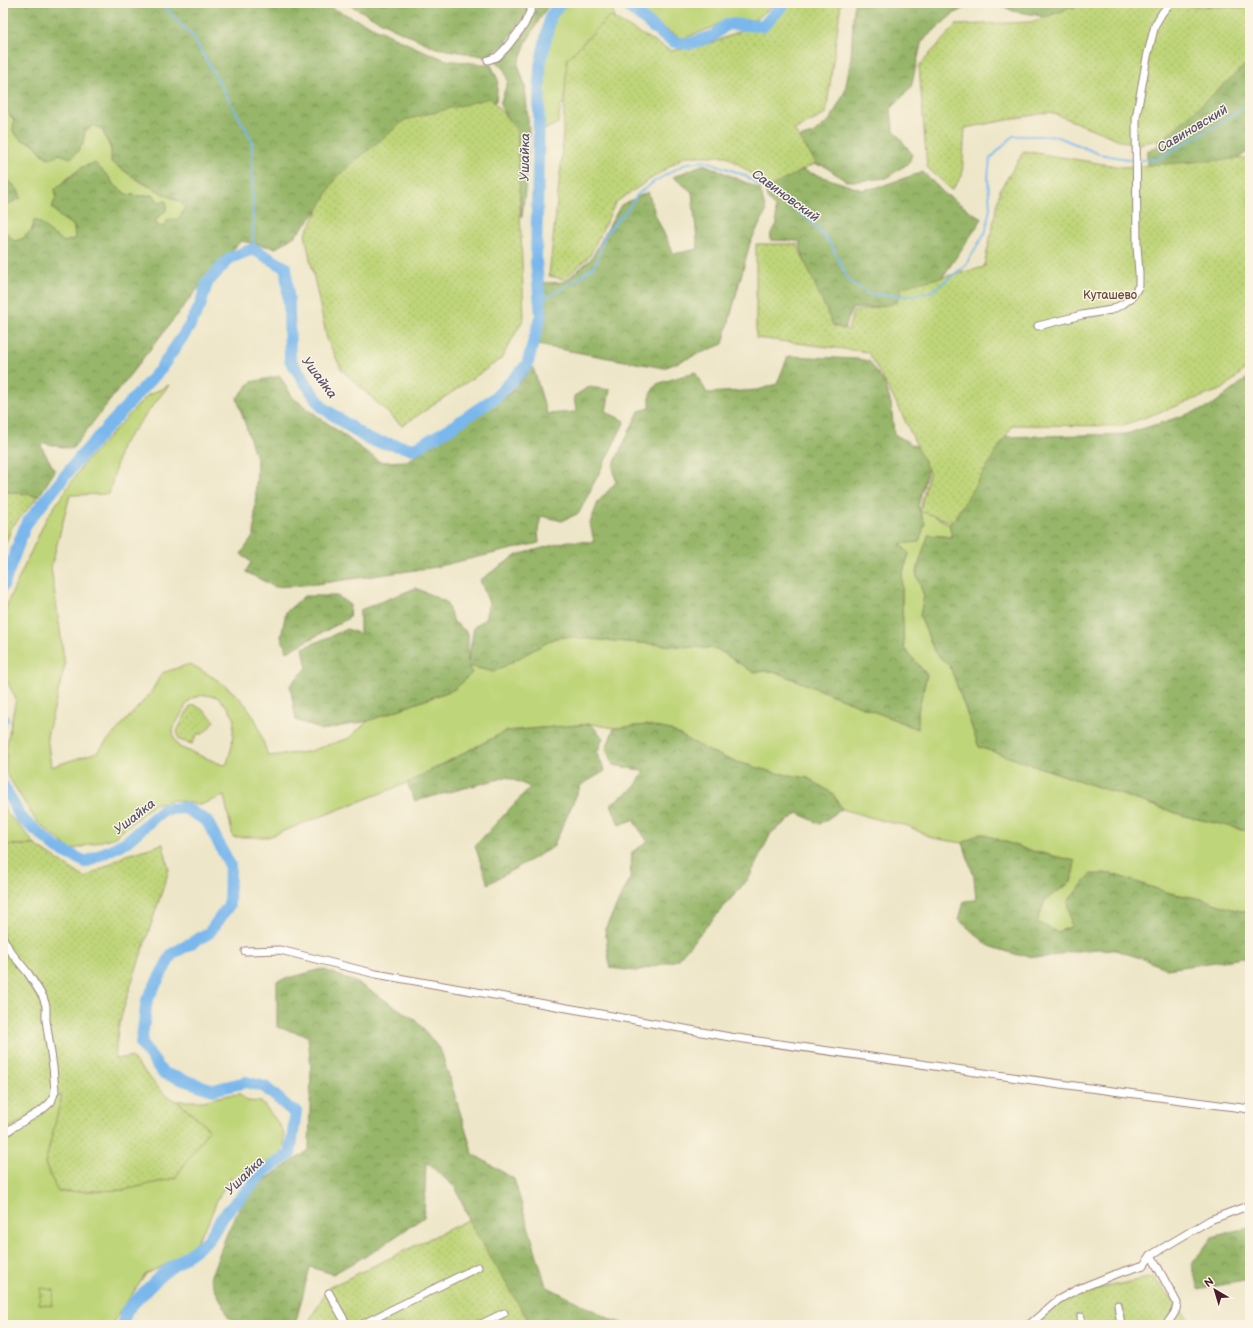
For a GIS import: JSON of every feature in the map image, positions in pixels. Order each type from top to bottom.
[{"type":"street","points":[[488,60],[497,57],[506,48],[524,25],[534,3]]},
{"type":"street","points":[[1038,326],[1082,315],[1111,310],[1131,298],[1139,286],[1136,246],[1136,118],[1147,57],[1155,25],[1170,3]]},
{"type":"street","points":[[3,938],[10,952],[28,973],[43,997],[46,1006],[46,1020],[55,1091],[51,1102],[42,1110],[12,1128],[3,1136]]},
{"type":"street","points":[[245,951],[280,950],[376,974],[730,1037],[1082,1087],[1250,1109]]},
{"type":"street","points":[[1028,1325],[1058,1300],[1076,1290],[1113,1275],[1144,1265],[1151,1255],[1210,1220],[1250,1205]]},
{"type":"street","points":[[1151,1255],[1177,1303],[1175,1314],[1166,1325]]},
{"type":"street","points":[[361,1325],[478,1267]]},
{"type":"street","points":[[329,1293],[347,1325]]},
{"type":"street","points":[[1118,1305],[1121,1325]]},
{"type":"street","points":[[479,1325],[504,1313]]},
{"type":"green space","points":[[3,3],[325,3],[330,7],[417,48],[446,60],[491,65],[498,80],[496,101],[325,202],[296,235],[276,248],[241,241],[202,283],[72,449],[44,443],[41,446],[55,471],[39,496],[6,492],[3,498],[3,229],[14,241],[22,239],[32,230],[34,220],[40,222],[51,233],[64,242],[75,239],[74,226],[60,217],[52,207],[56,198],[55,189],[82,167],[95,163],[109,177],[113,184],[126,194],[139,196],[153,195],[159,202],[166,201],[166,210],[156,219],[156,225],[163,227],[166,226],[165,224],[169,219],[176,220],[182,215],[185,207],[180,202],[141,182],[111,162],[111,148],[102,129],[94,125],[85,131],[81,146],[71,158],[59,154],[55,157],[48,158],[34,144],[18,137],[13,131],[14,120],[3,107]]},
{"type":"green space","points":[[346,3],[533,3],[506,43],[488,57],[436,48],[391,27]]},
{"type":"green space","points":[[538,3],[550,3],[526,43],[518,64],[525,86],[529,131],[522,217],[513,133],[500,104],[508,81],[504,68],[495,61],[506,54],[530,21]]},
{"type":"green space","points":[[569,3],[606,3],[613,11],[616,30],[588,92],[561,105],[558,123],[544,130],[543,71],[556,17]]},
{"type":"green space","points":[[630,3],[776,3],[755,20],[725,20],[711,28],[682,39],[648,19]]},
{"type":"green space","points":[[782,3],[841,3],[826,114],[794,130],[816,163],[770,187],[727,156],[685,156],[616,202],[589,257],[564,279],[549,276],[561,166],[567,59],[609,16],[671,51],[715,42],[777,15]]},
{"type":"green space","points":[[854,3],[974,3],[953,14],[922,41],[911,87],[891,109],[893,129],[912,154],[909,163],[886,178],[846,181],[824,166],[803,163],[780,143],[813,134],[831,119],[845,91],[851,57]]},
{"type":"green space","points":[[997,3],[1081,3],[1083,8],[1053,39],[1041,16],[1013,11]]},
{"type":"green space","points":[[1085,3],[1248,8],[1250,16],[1250,61],[1163,139],[1132,145],[1050,112],[965,128],[962,176],[952,190],[927,167],[919,66],[956,25],[1031,22]]},
{"type":"green space","points":[[1202,3],[1250,3],[1250,14],[1231,15]]},
{"type":"green space","points":[[1250,61],[1250,150],[1237,159],[1217,168],[1187,161],[1160,173],[1147,171],[1147,151],[1158,146],[1161,130]]},
{"type":"green space","points":[[490,98],[517,130],[524,318],[501,359],[402,426],[342,370],[327,339],[305,235],[336,177],[405,120]]},
{"type":"green space","points":[[3,107],[14,120],[13,131],[20,139],[34,144],[43,155],[59,154],[83,145],[85,131],[94,125],[102,129],[119,168],[141,182],[180,202],[185,207],[182,214],[165,227],[156,224],[156,219],[166,211],[153,195],[139,196],[126,194],[113,184],[109,177],[95,163],[82,167],[55,189],[60,217],[74,226],[75,239],[64,242],[51,233],[40,222],[32,227],[32,230],[22,239],[14,242],[3,229],[5,178],[3,174],[3,161],[9,157],[9,149],[3,144]]},
{"type":"green space","name":"Куташево","points":[[1024,151],[1122,167],[1250,158],[1250,365],[1223,389],[1121,426],[1013,425],[952,522],[920,511],[929,472],[900,410],[868,352],[756,338],[756,244],[797,244],[833,326],[848,330],[853,312],[897,303],[902,287],[984,267],[1000,190]]},
{"type":"green space","points":[[704,164],[760,189],[766,212],[750,243],[723,344],[664,368],[537,345],[546,316],[543,283],[564,282],[591,259],[621,205],[648,192],[657,219],[674,254],[698,249],[692,192],[673,177]]},
{"type":"green space","points":[[799,169],[862,190],[878,187],[923,172],[945,194],[982,219],[942,278],[900,305],[852,309],[844,330],[820,317],[799,241],[770,240],[771,233],[777,224],[775,208],[767,198],[765,187],[774,180]]},
{"type":"green space","points":[[3,174],[18,190],[21,198],[4,206],[3,210]]},
{"type":"green space","points":[[788,356],[857,359],[869,361],[884,383],[891,403],[894,434],[931,455],[918,507],[925,524],[919,542],[900,544],[909,554],[902,575],[904,648],[927,675],[918,711],[918,729],[773,671],[753,672],[717,649],[564,637],[555,638],[494,672],[468,666],[472,673],[455,689],[368,721],[322,730],[296,720],[290,685],[307,668],[303,648],[347,629],[360,634],[360,610],[416,588],[446,602],[454,622],[468,633],[468,662],[474,627],[485,619],[489,603],[480,580],[517,555],[568,541],[594,542],[590,523],[598,502],[616,482],[613,466],[639,411],[650,408],[650,394],[657,384],[695,372],[707,393],[758,390],[777,384]]},
{"type":"green space","points":[[533,367],[547,414],[576,412],[574,396],[589,387],[610,390],[606,412],[625,421],[579,513],[562,521],[541,516],[538,530],[539,543],[430,568],[316,584],[275,587],[246,572],[251,562],[241,554],[254,535],[257,461],[237,398],[251,382],[280,376],[293,398],[380,462],[407,461],[509,394]]},
{"type":"green space","points":[[1250,376],[1250,831],[1185,816],[979,747],[950,666],[935,653],[920,616],[924,596],[916,573],[928,535],[952,537],[949,524],[957,516],[977,457],[1000,437],[1126,434],[1210,407]]},
{"type":"green space","points":[[169,385],[121,446],[109,494],[70,495],[51,567],[65,665],[47,736],[51,767],[97,752],[150,694],[162,673],[190,664],[219,681],[245,704],[257,723],[268,756],[307,752],[349,738],[368,721],[455,689],[468,666],[533,650],[555,638],[564,637],[717,649],[753,672],[773,671],[918,729],[918,711],[927,675],[904,648],[902,575],[909,554],[900,543],[925,524],[918,507],[949,524],[953,537],[929,535],[916,573],[924,596],[920,616],[935,653],[950,666],[979,747],[1185,816],[1250,831],[1250,913],[1202,899],[1169,893],[1112,874],[1071,927],[1056,932],[1037,922],[1045,900],[1071,882],[1075,861],[1028,850],[980,833],[963,843],[932,838],[908,826],[883,821],[842,809],[833,794],[808,778],[776,773],[733,761],[647,725],[614,728],[591,724],[506,731],[407,783],[268,837],[233,837],[224,796],[200,805],[174,800],[154,804],[115,837],[71,850],[36,821],[6,773],[6,748],[16,699],[3,673],[3,629],[7,604],[46,519],[85,462],[147,396]],"holes":[[[204,695],[218,697],[229,709],[234,718],[232,746],[227,764],[223,765],[179,747],[174,738],[173,729],[186,705],[192,698]]]},
{"type":"green space","points":[[6,492],[39,496],[12,527],[3,550],[3,498]]},
{"type":"green space","points":[[304,596],[337,596],[350,605],[349,618],[287,652],[281,637],[286,612]]},
{"type":"green space","points":[[195,705],[215,721],[203,734],[197,734],[192,744],[179,740],[177,731],[190,706]]},
{"type":"green space","points":[[591,724],[603,738],[597,754],[605,771],[581,785],[553,847],[488,884],[475,846],[530,787],[507,777],[415,801],[407,783],[506,731]]},
{"type":"green space","points":[[647,725],[671,730],[709,751],[733,761],[776,773],[808,778],[833,794],[842,809],[820,824],[798,813],[771,833],[749,878],[677,960],[636,971],[610,968],[605,929],[630,879],[632,852],[648,842],[633,820],[619,825],[611,804],[635,787],[644,771],[613,765],[606,749],[614,728]]},
{"type":"green space","points":[[3,804],[6,812],[35,845],[7,845],[3,840]]},
{"type":"green space","points":[[980,833],[1028,850],[1075,861],[1071,882],[1045,900],[1037,922],[1056,932],[1071,927],[1068,901],[1091,874],[1112,874],[1169,893],[1202,899],[1250,913],[1250,957],[1167,969],[1141,958],[1115,950],[1098,949],[1068,952],[1045,958],[1018,955],[989,946],[959,920],[964,901],[976,900],[974,877],[963,843]]},
{"type":"green space","points":[[3,840],[7,845],[35,845],[85,878],[126,855],[163,844],[169,870],[126,1000],[118,1029],[115,1059],[131,1057],[165,1095],[177,1101],[209,1129],[175,1178],[124,1190],[58,1192],[45,1164],[62,1096],[51,1095],[41,1107],[3,1132]]},
{"type":"green space","points":[[322,969],[358,983],[416,1020],[441,1051],[473,1154],[514,1179],[546,1286],[612,1320],[627,1325],[520,1325],[489,1269],[456,1188],[426,1162],[424,1217],[376,1250],[333,1274],[310,1267],[295,1325],[249,1325],[229,1318],[210,1278],[228,1231],[248,1191],[309,1150],[311,1068],[308,1036],[277,1027],[277,981]]},
{"type":"green space","points":[[240,1094],[247,1101],[261,1102],[270,1112],[283,1132],[284,1146],[280,1154],[268,1163],[230,1178],[217,1200],[208,1223],[193,1246],[169,1263],[146,1274],[111,1325],[3,1325],[3,1132],[51,1095],[62,1096],[45,1164],[58,1192],[124,1190],[175,1178],[209,1129],[177,1101],[203,1101],[228,1095]]},
{"type":"green space","points":[[468,1220],[531,1325],[307,1325],[328,1288]]},
{"type":"green space","points":[[1250,1227],[1250,1280],[1198,1289],[1192,1264],[1212,1237]]},
{"type":"green space","points":[[1153,1277],[1194,1325],[1036,1325],[1068,1295]]},
{"type":"green space","points":[[41,1288],[54,1290],[52,1306],[39,1304]]},
{"type":"waterway","points":[[161,3],[193,37],[252,140],[253,249]]},
{"type":"waterway","name":"Ушайка","points":[[3,586],[26,524],[81,456],[159,371],[189,327],[200,306],[207,283],[230,258],[253,249],[286,268],[289,307],[290,360],[322,407],[369,440],[414,449],[449,429],[496,397],[527,365],[541,315],[536,261],[540,66],[551,15],[561,3]]},
{"type":"waterway","name":"Ушайка","points":[[624,3],[663,35],[674,42],[689,44],[713,36],[727,24],[763,26],[785,3]]},
{"type":"waterway","name":"Савиновский","points":[[1141,160],[1158,159],[1224,121],[1250,104]]},
{"type":"waterway","name":"Савиновский","points":[[540,302],[592,268],[596,263],[605,235],[628,209],[638,194],[655,181],[687,163],[707,161],[744,175],[811,221],[832,246],[849,281],[869,294],[909,296],[931,292],[965,266],[986,231],[990,208],[988,178],[990,159],[1013,136],[1056,136],[1099,154],[1133,160]]},
{"type":"waterway","name":"Ушайка","points":[[3,785],[21,818],[57,848],[86,862],[126,842],[164,809],[185,808],[207,821],[230,865],[229,905],[209,933],[172,954],[147,1000],[141,1044],[163,1073],[213,1090],[246,1082],[265,1087],[290,1109],[296,1111],[290,1154],[267,1169],[222,1217],[209,1239],[161,1275],[127,1310],[122,1325]]}]
